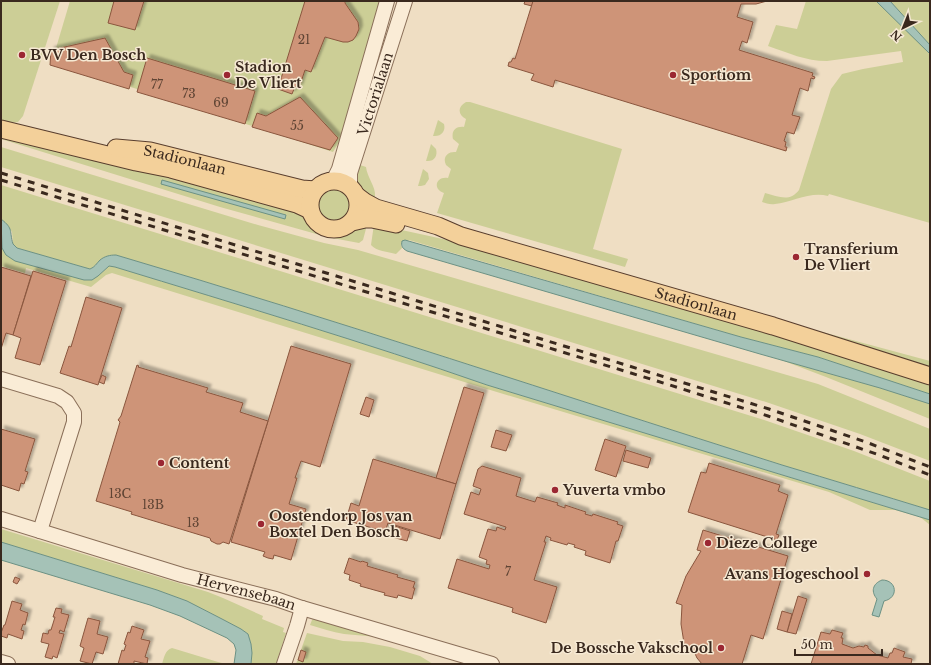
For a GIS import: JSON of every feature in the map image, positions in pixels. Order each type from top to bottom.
[{"type":"main road","name":"Stadionlaan","points":[[1,129],[209,178],[297,204],[310,210]]},
{"type":"main road","name":"Stadionlaan","points":[[52,141],[150,151],[302,189],[315,190]]},
{"type":"main road","points":[[333,181],[345,183],[353,191],[359,205],[357,214],[352,222],[346,227],[332,230],[324,228],[313,218],[310,210],[310,203],[311,196],[315,190],[323,183],[333,181]]},
{"type":"main road","name":"Stadionlaan","points":[[353,191],[365,202],[376,208],[438,226],[461,236],[773,326],[930,376]]},
{"type":"main road","name":"Stadionlaan","points":[[352,222],[372,219],[436,234],[461,236]]},
{"type":"street","name":"Victorialaan","points":[[333,181],[339,169],[387,1]]},
{"type":"street","name":"Victorialaan","points":[[353,191],[350,173],[405,1]]},
{"type":"street","points":[[1,379],[58,396],[67,402],[74,413],[74,422],[40,531]]},
{"type":"street","name":"Hervensebaan","points":[[1,519],[182,575],[276,599],[462,660],[492,664]]},
{"type":"street","points":[[284,664],[302,608]]},
{"type":"street","points":[[1,662],[8,664]]},
{"type":"green space","name":"BVV Den Bosch","points":[[1,1],[60,1],[23,116],[18,122],[11,123],[1,120]]},
{"type":"green space","name":"Stadion De Vliert","points":[[70,1],[381,1],[341,139],[333,152],[56,63],[56,48]]},
{"type":"green space","points":[[806,1],[876,1],[922,45],[930,55],[930,223],[829,194],[828,196],[808,196],[773,204],[762,202],[765,193],[783,198],[795,194],[799,190],[831,89],[842,74],[903,62],[901,51],[819,61],[790,54],[768,46],[776,25],[797,29]]},
{"type":"green space","points":[[890,1],[930,1],[930,45]]},
{"type":"green space","points":[[466,102],[622,149],[593,249],[628,259],[625,267],[437,213],[444,193],[438,189],[437,183],[441,179],[448,178],[451,169],[446,165],[445,157],[450,152],[456,152],[459,144],[453,139],[453,131],[456,128],[464,127],[466,119],[461,115],[460,109]]},
{"type":"green space","points":[[438,120],[444,124],[444,129],[438,136],[433,136]]},
{"type":"green space","points":[[1,136],[83,155],[303,212],[314,229],[325,236],[337,237],[358,227],[367,225],[363,240],[359,243],[327,237],[220,207],[1,139]]},
{"type":"green space","points":[[431,144],[436,149],[436,156],[431,161],[426,161]]},
{"type":"green space","points":[[1,147],[258,225],[324,243],[358,250],[818,384],[930,429],[930,461],[860,434],[766,402],[1,167]]},
{"type":"green space","points":[[357,164],[366,167],[375,193],[373,203],[362,195],[355,183]]},
{"type":"green space","points":[[423,169],[428,173],[429,179],[425,185],[418,186]]},
{"type":"green space","points":[[1,185],[761,419],[854,451],[930,481],[930,510],[782,465],[450,358],[116,255],[100,260],[90,269],[17,248],[13,244],[12,232],[1,219]]},
{"type":"green space","points":[[331,188],[337,188],[346,193],[350,199],[350,211],[346,217],[337,222],[331,222],[322,217],[317,208],[317,202],[322,193]]},
{"type":"green space","points":[[374,224],[466,244],[720,317],[930,382],[930,394],[818,357],[741,337],[409,240],[401,245],[402,248],[396,254],[382,251],[371,245]]},
{"type":"green space","points":[[1,242],[2,248],[98,276],[109,266],[115,267],[348,339],[487,385],[930,520],[930,525],[920,517],[895,510],[870,510],[829,492],[487,389],[112,273],[106,275],[91,287],[26,268],[25,273],[1,266]]},
{"type":"green space","points":[[759,315],[930,361],[930,369]]},
{"type":"green space","points":[[776,358],[930,404],[930,419],[826,377]]},
{"type":"green space","points":[[1,529],[208,592],[263,616],[262,619],[284,628],[283,632],[286,633],[276,664],[251,664],[252,653],[248,634],[187,601],[157,590],[1,542]]},
{"type":"green space","points":[[314,617],[378,637],[344,634],[310,625]]},
{"type":"green space","points":[[307,633],[343,641],[363,642],[390,647],[420,656],[433,664],[296,664]]},
{"type":"green space","points":[[172,648],[226,664],[162,664],[166,652]]},
{"type":"shaded area","points":[[876,1],[890,1],[930,45],[930,54]]},
{"type":"shaded area","points":[[162,180],[286,215],[285,219],[161,184]]},
{"type":"shaded area","points":[[1,219],[8,225],[13,244],[17,248],[90,269],[100,260],[116,255],[200,280],[450,358],[782,465],[930,510],[930,520],[487,385],[348,339],[115,267],[109,266],[92,280],[84,280],[15,261],[6,255],[2,248]]},
{"type":"shaded area","points":[[405,240],[741,337],[818,357],[930,394],[930,404],[880,388],[407,251],[402,246],[402,241]]},
{"type":"shaded area","points":[[1,542],[157,590],[187,601],[248,634],[252,653],[251,664],[234,664],[236,650],[234,644],[227,638],[180,616],[150,605],[1,560]]},
{"type":"shaded area","points":[[882,580],[891,583],[894,593],[889,599],[884,601],[879,617],[872,615],[877,599],[873,591],[874,586]]},
{"type":"building","points":[[114,1],[144,1],[135,30],[108,23]]},
{"type":"building","points":[[305,1],[345,1],[358,22],[359,29],[353,40],[348,42],[325,37],[311,72],[305,70],[299,88],[280,82]]},
{"type":"building","points":[[525,1],[533,1],[532,6],[524,4]]},
{"type":"building","name":"Sportiom","points":[[533,1],[767,1],[756,4],[741,4],[737,17],[753,22],[747,43],[742,41],[739,50],[813,73],[812,76],[815,77],[814,79],[811,78],[808,91],[800,88],[792,115],[800,117],[794,134],[787,132],[784,141],[786,142],[785,147],[787,147],[786,151],[555,80],[553,87],[531,80],[534,74],[508,66],[509,62],[511,62],[513,58],[515,59]]},
{"type":"building","points":[[105,38],[124,72],[133,75],[129,89],[50,65],[51,50]]},
{"type":"building","points":[[147,58],[255,91],[245,124],[137,92]]},
{"type":"building","points":[[279,84],[294,89],[292,94],[278,89]]},
{"type":"building","points":[[300,97],[338,138],[330,150],[252,127],[257,113],[266,116]]},
{"type":"building","points":[[1,267],[31,276],[13,335],[6,333],[1,349]]},
{"type":"building","points":[[33,271],[66,281],[40,365],[15,358],[21,338],[13,335]]},
{"type":"building","points":[[86,297],[122,308],[98,385],[60,373],[69,346],[71,347]]},
{"type":"building","points":[[291,346],[351,364],[320,467],[301,461],[295,478],[297,478],[289,504],[306,509],[291,560],[274,555],[273,559],[268,558],[263,556],[265,552],[231,542]]},
{"type":"building","points":[[137,365],[139,366],[138,367],[208,388],[206,392],[243,403],[240,412],[268,421],[229,544],[223,542],[217,544],[211,541],[210,538],[131,514],[132,512],[96,501],[120,422],[118,420],[121,416]]},
{"type":"building","points":[[102,375],[106,377],[104,384],[99,382]]},
{"type":"building","points":[[464,387],[484,393],[456,484],[436,478]]},
{"type":"building","points":[[366,397],[374,400],[369,417],[360,414]]},
{"type":"building","points":[[1,429],[35,439],[25,471],[28,472],[24,484],[21,483],[19,491],[1,485]]},
{"type":"building","points":[[496,430],[512,435],[506,451],[491,447]]},
{"type":"building","points":[[605,439],[626,446],[616,477],[595,470]]},
{"type":"building","points":[[626,450],[651,458],[648,468],[623,461]]},
{"type":"building","points":[[373,459],[456,484],[440,539],[388,523],[385,532],[346,520],[351,503],[359,506]]},
{"type":"building","points":[[709,463],[780,485],[778,491],[788,495],[776,534],[779,535],[777,540],[688,512],[701,472],[706,473]]},
{"type":"building","points":[[482,466],[521,478],[516,496],[535,502],[537,497],[558,503],[557,505],[565,508],[565,505],[586,512],[585,514],[592,516],[593,514],[618,522],[617,524],[623,526],[618,541],[616,541],[610,563],[585,555],[586,551],[574,547],[575,545],[568,543],[567,545],[550,540],[551,538],[546,536],[544,542],[546,542],[534,580],[557,587],[546,623],[512,612],[513,608],[448,588],[457,559],[489,569],[490,565],[486,564],[487,560],[479,557],[488,529],[496,531],[497,527],[505,530],[506,527],[464,514],[471,492],[479,495],[481,489],[473,486],[478,469]]},
{"type":"building","points":[[395,526],[410,531],[407,541],[392,537]]},
{"type":"building","points":[[703,530],[788,556],[763,639],[751,635],[742,664],[702,664],[697,658],[692,647],[686,649],[684,643],[681,624],[682,605],[676,603],[686,576],[701,551],[697,550]]},
{"type":"building","points":[[349,558],[368,563],[367,566],[398,575],[397,577],[415,582],[412,599],[398,595],[397,598],[384,595],[385,593],[360,586],[361,584],[349,580],[350,575],[344,573]]},
{"type":"building","points":[[15,577],[20,579],[17,584],[13,582]]},
{"type":"building","points":[[798,596],[807,599],[796,634],[787,632]]},
{"type":"building","points":[[12,601],[22,604],[20,610],[28,613],[25,625],[23,624],[21,630],[24,631],[22,639],[8,634],[7,638],[1,636]]},
{"type":"building","points":[[56,608],[62,609],[61,613],[69,615],[64,632],[60,630],[59,633],[64,634],[57,658],[53,656],[52,659],[45,657],[49,644],[41,642],[43,633],[48,634],[49,630],[51,630]]},
{"type":"building","points":[[782,611],[792,614],[787,632],[777,629]]},
{"type":"building","points":[[88,618],[100,621],[97,634],[108,637],[103,654],[96,652],[92,664],[80,661],[84,648],[80,646]]},
{"type":"building","points":[[132,626],[144,630],[141,639],[150,641],[145,657],[148,658],[147,664],[134,661],[134,664],[118,664],[122,650],[124,651],[126,645],[124,644],[128,632],[130,633]]},
{"type":"building","points":[[832,630],[843,633],[841,638],[843,638],[842,644],[853,648],[859,646],[864,647],[865,645],[877,655],[888,658],[894,648],[905,652],[903,657],[912,659],[911,664],[811,664],[821,632],[830,634]]},
{"type":"building","points":[[301,650],[306,652],[303,662],[298,660]]},
{"type":"railway","points":[[1,173],[769,409],[866,442],[930,467]]},
{"type":"railway","points":[[1,180],[768,416],[879,455],[930,475]]},
{"type":"place","name":"BVV Den Bosch","points":[[22,55]]},
{"type":"place","name":"Stadion De Vliert","points":[[227,75]]},
{"type":"place","name":"Sportiom","points":[[673,75]]},
{"type":"place","name":"Transferium De Vliert","points":[[796,257]]},
{"type":"place","name":"Content","points":[[161,463]]},
{"type":"place","name":"Yuverta vmbo","points":[[555,490]]},
{"type":"place","name":"Oostendorp Jos van Boxtel Den Bosch","points":[[261,524]]},
{"type":"place","name":"Dieze College","points":[[708,543]]},
{"type":"place","name":"Avans Hogeschool","points":[[867,574]]},
{"type":"place","name":"De Bossche Vakschool","points":[[721,648]]}]
